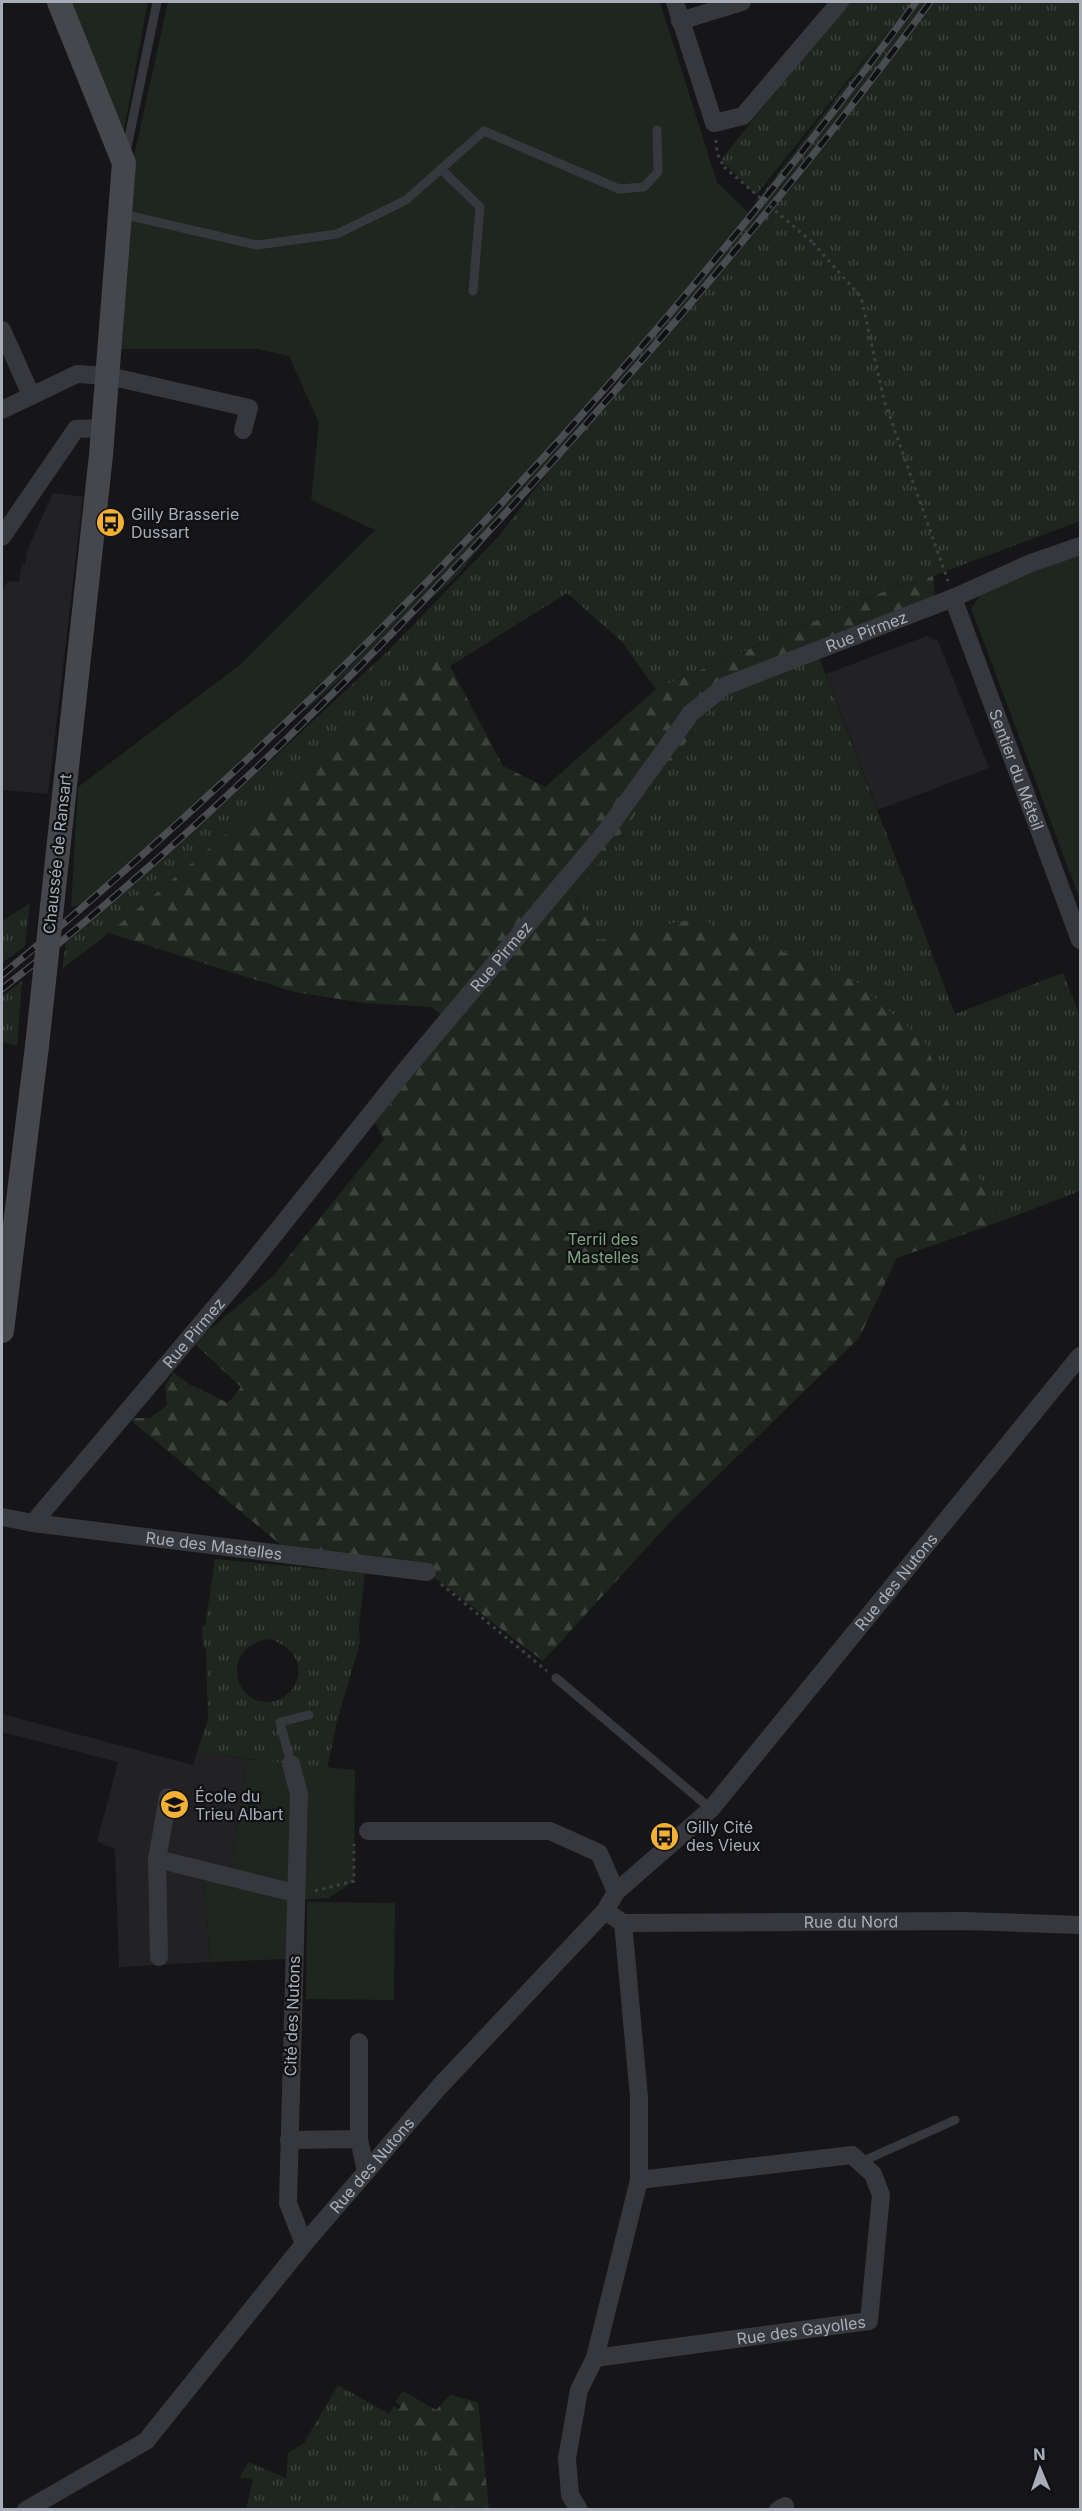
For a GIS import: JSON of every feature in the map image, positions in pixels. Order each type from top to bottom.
[{"type":"main road","points":[[59,2],[124,163]]},
{"type":"main road","name":"Chaussée de Ransart","points":[[2,1331],[37,1046],[104,428],[124,163]]},
{"type":"street","points":[[675,2],[714,123],[743,116],[840,2]]},
{"type":"street","points":[[680,21],[742,2]]},
{"type":"street","points":[[2,330],[30,395]]},
{"type":"street","points":[[2,410],[77,374],[109,376],[249,408],[243,430]]},
{"type":"street","points":[[2,537],[76,429],[104,428]]},
{"type":"street","name":"Rue Pirmez","points":[[33,1523],[238,1280],[408,1067],[607,830],[691,713],[725,686],[953,598],[1031,562],[1080,546]]},
{"type":"street","name":"Sentier du Méteil","points":[[953,598],[1080,940]]},
{"type":"street","name":"Rue des Nutons","points":[[26,2510],[147,2440],[304,2244],[440,2086],[605,1911],[616,1892],[711,1809],[1080,1356]]},
{"type":"street","name":"Rue des Mastelles","points":[[2,1517],[33,1523],[427,1572]]},
{"type":"street","name":"Cité des Nutons","points":[[291,1764],[299,1794],[288,2203],[304,2244]]},
{"type":"street","points":[[159,1957],[157,1859],[168,1797]]},
{"type":"street","points":[[368,1832],[550,1831],[599,1853],[616,1892]]},
{"type":"street","points":[[157,1859],[295,1893]]},
{"type":"street","points":[[579,2510],[570,2494],[567,2458],[579,2390],[595,2358],[639,2180],[639,2097],[623,1923],[605,1911]]},
{"type":"street","name":"Rue du Nord","points":[[623,1923],[964,1922],[1080,1925]]},
{"type":"street","points":[[359,2042],[359,2139],[366,2172]]},
{"type":"street","points":[[289,2140],[359,2139]]},
{"type":"street","points":[[639,2180],[852,2155],[861,2162]]},
{"type":"street","name":"Rue des Gayolles","points":[[595,2358],[869,2321],[881,2195],[873,2174],[861,2162]]},
{"type":"lane","points":[[124,163],[157,2]]},
{"type":"lane","points":[[119,213],[257,245],[337,234],[406,200],[484,131],[619,189],[644,187],[657,172],[657,130]]},
{"type":"lane","points":[[441,169],[480,207],[473,291]]},
{"type":"lane","points":[[556,1678],[711,1809]]},
{"type":"lane","points":[[291,1764],[280,1722],[309,1715]]},
{"type":"lane","points":[[861,2162],[955,2120]]},
{"type":"path","points":[[714,123],[717,153],[724,167],[813,243],[861,297],[884,400],[953,598]]},
{"type":"path","points":[[427,1572],[556,1678]]},
{"type":"path","points":[[295,1893],[323,1890],[354,1881],[354,1832],[368,1832]]},
{"type":"shaded area","points":[[53,493],[83,497],[48,794],[2,790],[2,591],[8,581],[19,582],[27,551]]},
{"type":"shaded area","points":[[927,636],[938,641],[989,768],[878,810],[826,674]]},
{"type":"shaded area","name":"École du Trieu Albart","points":[[2,1714],[193,1765],[197,1752],[247,1759],[231,1868],[204,1876],[210,1962],[119,1967],[115,1849],[97,1842],[118,1762],[2,1732]]},
{"type":"green space","points":[[69,2],[148,2],[123,136]]},
{"type":"green space","points":[[168,2],[660,2],[717,182],[750,214],[457,576],[89,902],[71,907],[78,787],[240,665],[375,530],[311,500],[319,423],[289,356],[257,349],[120,349],[135,151]]},
{"type":"green space","points":[[846,2],[1080,2],[1080,521],[933,576],[891,588],[656,689],[622,642],[567,593],[450,666],[442,651],[109,933],[62,969],[66,943],[227,801],[388,651],[499,536],[896,20],[756,195],[721,160]]},
{"type":"green space","points":[[1080,552],[1080,900],[971,608],[992,580]]},
{"type":"green space","name":"Terril des Mastelles","points":[[933,576],[935,596],[715,701],[635,815],[575,895],[599,940],[697,918],[855,981],[925,1042],[969,1156],[999,1222],[897,1258],[859,1338],[673,1519],[543,1661],[427,1572],[281,1545],[128,1418],[150,1418],[167,1405],[165,1387],[173,1372],[189,1384],[228,1403],[241,1387],[194,1343],[273,1276],[384,1139],[375,1123],[451,1024],[432,1007],[365,1003],[294,992],[109,933],[442,651],[503,766],[545,787],[656,689],[892,588]]},
{"type":"green space","points":[[816,649],[955,1014],[1063,973],[1080,1016],[1080,1191],[999,1222],[969,1156],[697,918],[598,940],[575,894],[635,815],[715,701]]},
{"type":"green space","points":[[30,903],[25,946],[2,963],[2,921]]},
{"type":"green space","points":[[22,981],[17,1046],[2,1042],[2,996]]},
{"type":"green space","points":[[215,1559],[365,1573],[359,1626],[360,1643],[337,1721],[327,1769],[197,1752],[208,1720],[206,1648],[203,1647],[202,1626],[205,1626]],"holes":[[[268,1639],[288,1649],[297,1661],[298,1675],[296,1683],[285,1696],[275,1701],[261,1702],[250,1697],[242,1688],[237,1677],[237,1665],[242,1653],[252,1644]]]},
{"type":"green space","points":[[247,1759],[355,1770],[354,1881],[329,1898],[298,1900],[288,1959],[210,1962],[204,1875],[231,1868]]},
{"type":"green space","points":[[307,1902],[395,1903],[394,2000],[306,1999]]},
{"type":"green space","points":[[338,2385],[389,2414],[407,2433],[444,2452],[431,2509],[246,2509],[253,2480],[240,2477],[248,2462],[286,2478],[288,2453],[304,2443]]},
{"type":"green space","points":[[403,2391],[436,2410],[450,2395],[478,2402],[489,2509],[431,2509],[444,2452],[407,2433],[389,2414],[394,2406],[399,2409],[401,2406],[395,2402]]},
{"type":"railway","points":[[2,975],[129,867],[253,754],[373,637],[489,517],[602,392],[710,265],[815,135],[916,2]]},
{"type":"railway","points":[[2,989],[74,931],[212,810],[345,681],[473,549],[689,306],[788,186],[930,2]]},
{"type":"place","name":"Gilly Brasserie Dussart","points":[[110,523]]},
{"type":"place","name":"École du Trieu Albart","points":[[174,1805]]},
{"type":"place","name":"Gilly Cité des Vieux","points":[[665,1836]]}]
